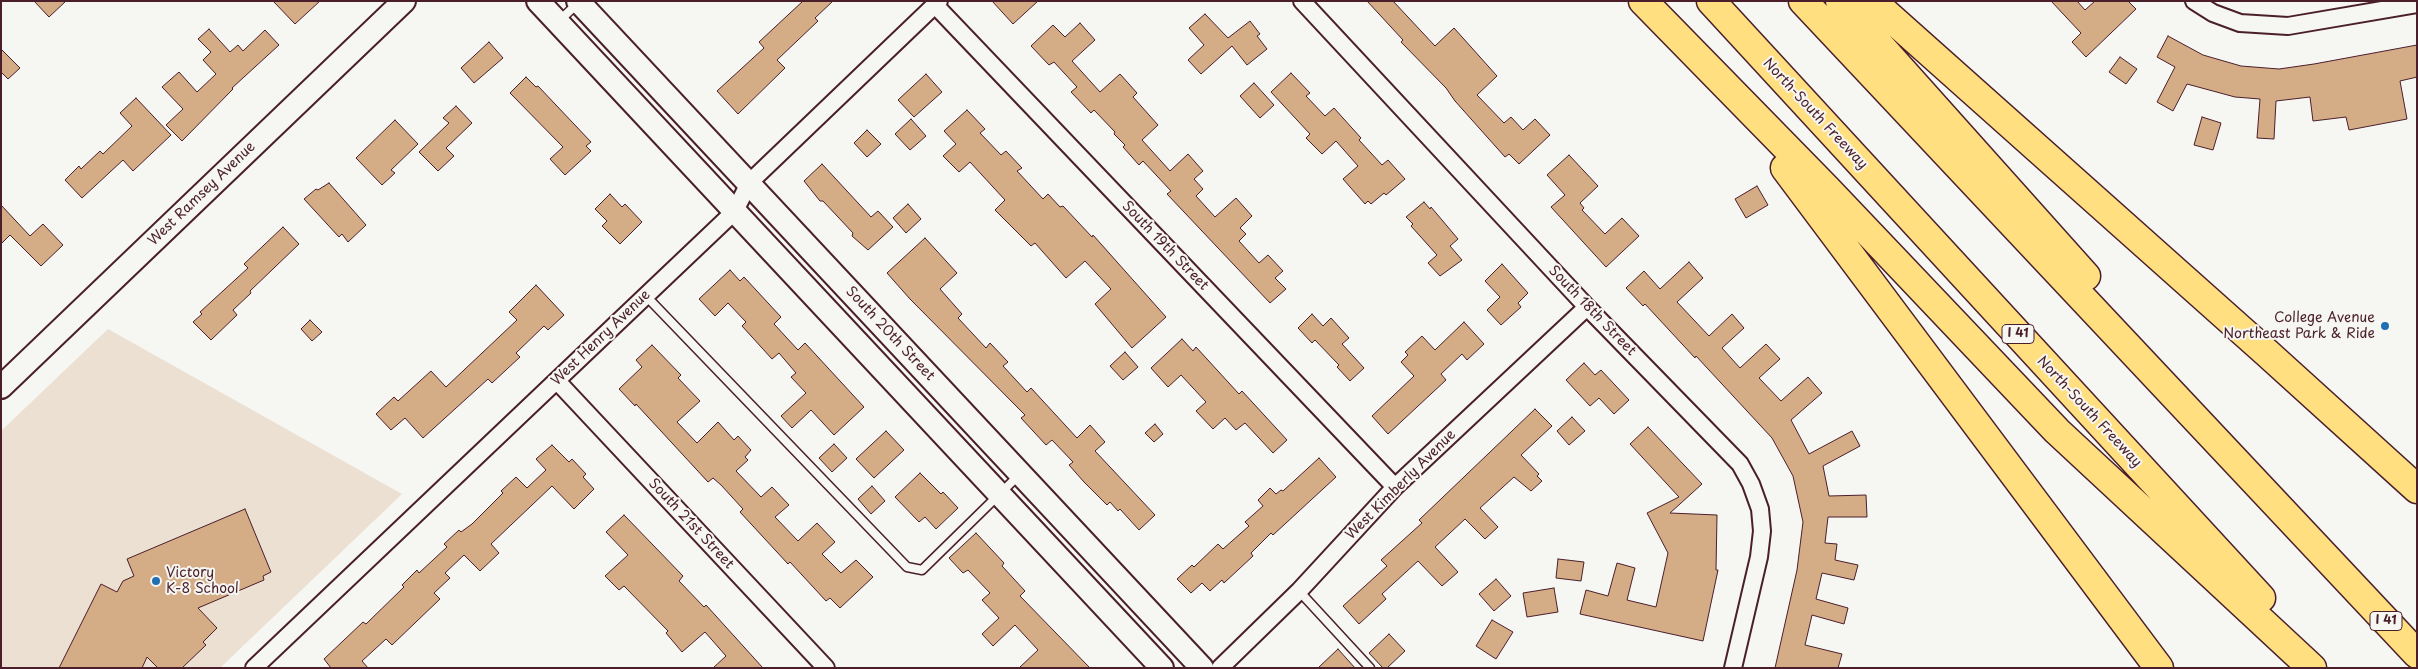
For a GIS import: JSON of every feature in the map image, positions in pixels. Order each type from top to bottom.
[{"type":"highway","name":"North-South Freeway","points":[[1711,1],[2325,668]]},
{"type":"highway","name":"I 41","points":[[1803,1],[2417,654]]},
{"type":"highway","points":[[1840,1],[2084,274],[2354,588]]},
{"type":"highway","points":[[1872,1],[2417,489]]},
{"type":"highway","points":[[1649,8],[1677,49],[1792,176],[2159,668]]},
{"type":"highway","points":[[1649,8],[1841,203],[2056,431],[2312,668]]},
{"type":"street","name":"West Ramsey Avenue","points":[[1,387],[404,1]]},
{"type":"street","points":[[538,1],[1162,668]]},
{"type":"street","name":"South 18th Street","points":[[1302,1],[1587,307],[1740,464],[1751,484],[1760,509],[1762,531],[1759,557],[1733,668]]},
{"type":"street","points":[[2194,1],[2213,14],[2240,23],[2288,26],[2417,4]]},
{"type":"street","name":"South 20th Street","points":[[578,2],[1202,668]]},
{"type":"street","name":"West Henry Avenue","points":[[254,668],[734,211],[749,183],[937,3]]},
{"type":"street","name":"South 19th Street","points":[[937,3],[1395,487]]},
{"type":"street","name":"West Kimberly Avenue","points":[[1220,668],[1299,591],[1395,487],[1587,307]]},
{"type":"street","name":"South 21st Street","points":[[557,381],[826,668]]},
{"type":"lane","points":[[558,22],[578,2]]},
{"type":"lane","points":[[646,296],[907,568],[922,570],[1021,474]]},
{"type":"lane","points":[[1299,591],[1370,668]]},
{"type":"shaded area","name":"Victory K-8 School","points":[[108,329],[402,494],[220,668],[1,668],[1,431]]},
{"type":"building","points":[[34,1],[66,1],[49,17]]},
{"type":"building","points":[[273,1],[320,1],[295,24]]},
{"type":"building","points":[[803,1],[833,1],[815,18],[818,21],[777,60],[785,68],[738,114],[717,91],[764,48],[759,42]]},
{"type":"building","points":[[992,1],[1038,1],[1013,24]]},
{"type":"building","points":[[1367,1],[1393,1],[1435,46],[1454,28],[1497,76],[1477,95],[1504,123],[1511,117],[1523,130],[1535,119],[1550,135],[1519,164],[1509,154],[1505,157],[1455,101],[1446,88],[1401,42],[1403,40]]},
{"type":"building","points":[[2051,1],[2077,1],[2085,10],[2095,1],[2128,1],[2136,9],[2086,57],[2072,42],[2081,33]]},
{"type":"building","points":[[1205,14],[1228,38],[1250,21],[1260,34],[1257,36],[1267,49],[1247,65],[1232,46],[1201,74],[1188,60],[1204,45],[1189,28]]},
{"type":"building","points":[[1080,23],[1095,40],[1072,61],[1100,92],[1120,74],[1137,93],[1133,97],[1158,125],[1142,140],[1170,171],[1188,154],[1203,171],[1194,179],[1203,189],[1196,196],[1215,217],[1236,198],[1252,216],[1240,228],[1246,234],[1239,241],[1259,263],[1268,255],[1283,271],[1275,278],[1286,289],[1270,303],[1167,194],[1171,191],[1143,161],[1139,165],[1123,147],[1125,145],[1114,134],[1115,132],[1094,110],[1091,113],[1071,92],[1077,87],[1054,62],[1049,65],[1031,46],[1053,25],[1065,37]]},
{"type":"building","points":[[209,29],[230,52],[238,45],[243,51],[265,30],[279,45],[232,88],[182,141],[166,125],[183,109],[162,87],[179,72],[197,92],[216,74],[203,60],[211,52],[198,39]]},
{"type":"building","points":[[2168,36],[2203,55],[2241,66],[2279,69],[2417,45],[2417,77],[2400,81],[2407,119],[2349,130],[2346,117],[2313,121],[2310,97],[2276,101],[2274,139],[2257,138],[2260,99],[2235,97],[2187,84],[2173,111],[2157,102],[2175,67],[2157,57]]},
{"type":"building","points":[[489,42],[503,58],[474,83],[461,68]]},
{"type":"building","points":[[1,49],[20,68],[8,79],[1,72]]},
{"type":"building","points":[[2120,57],[2137,69],[2126,84],[2109,72]]},
{"type":"building","points":[[1291,73],[1310,93],[1306,96],[1325,116],[1334,108],[1382,165],[1388,160],[1405,179],[1386,195],[1384,193],[1371,204],[1368,201],[1365,204],[1343,179],[1358,166],[1336,141],[1322,154],[1306,138],[1310,134],[1271,92]]},
{"type":"building","points":[[926,74],[942,92],[914,117],[898,100]]},
{"type":"building","points":[[526,77],[536,87],[538,86],[591,142],[586,146],[591,151],[565,175],[550,159],[563,147],[510,93]]},
{"type":"building","points":[[1254,83],[1274,105],[1260,118],[1240,96]]},
{"type":"building","points":[[136,98],[171,135],[133,171],[123,160],[82,198],[65,180],[79,166],[81,169],[100,151],[103,154],[132,126],[120,113]]},
{"type":"building","points":[[456,106],[472,123],[446,148],[454,156],[438,171],[419,152],[449,123],[443,118]]},
{"type":"building","points":[[967,110],[985,129],[980,133],[1001,155],[1006,151],[1022,168],[1017,171],[1043,199],[1048,194],[1060,207],[1063,206],[1092,237],[1093,235],[1166,317],[1132,348],[1095,304],[1111,289],[1085,261],[1066,278],[1035,243],[1031,246],[995,210],[1005,200],[970,162],[959,172],[943,156],[956,144],[944,131]]},
{"type":"building","points":[[2202,117],[2221,123],[2213,150],[2194,145]]},
{"type":"building","points":[[911,119],[926,136],[910,150],[895,134]]},
{"type":"building","points":[[395,120],[418,144],[391,170],[395,173],[382,185],[356,158]]},
{"type":"building","points":[[867,130],[881,144],[867,157],[854,143]]},
{"type":"building","points":[[1569,155],[1598,186],[1580,203],[1584,208],[1582,210],[1605,234],[1622,218],[1639,236],[1606,267],[1551,207],[1565,195],[1547,175]]},
{"type":"building","points":[[822,164],[871,217],[878,211],[893,227],[868,250],[852,236],[853,233],[823,201],[820,201],[804,181]]},
{"type":"building","points":[[329,183],[366,225],[348,242],[342,234],[339,237],[304,199],[316,189],[318,190]]},
{"type":"building","points":[[1757,186],[1768,205],[1746,218],[1735,199]]},
{"type":"building","points":[[610,194],[622,207],[625,204],[642,222],[620,244],[602,226],[607,221],[595,209]]},
{"type":"building","points":[[1424,202],[1430,209],[1431,207],[1458,239],[1450,246],[1462,260],[1440,276],[1428,263],[1437,255],[1411,226],[1413,224],[1406,217]]},
{"type":"building","points":[[908,204],[921,219],[906,233],[893,218]]},
{"type":"building","points":[[1,205],[30,236],[43,224],[63,245],[41,266],[10,235],[1,244]]},
{"type":"building","points":[[283,227],[299,244],[250,291],[251,293],[233,310],[237,315],[211,340],[193,322],[202,314],[200,312],[248,268],[244,264]]},
{"type":"building","points":[[925,238],[957,273],[940,289],[962,314],[958,318],[986,348],[990,343],[1008,362],[1003,366],[1027,392],[1031,388],[1077,438],[1090,425],[1105,442],[1095,451],[1155,515],[1139,530],[1120,509],[1118,511],[1110,502],[1107,505],[1084,482],[1069,465],[1073,462],[1052,440],[1046,445],[1021,418],[1025,415],[910,299],[887,273]]},
{"type":"building","points":[[1689,262],[1703,278],[1677,302],[1709,336],[1732,314],[1744,328],[1722,348],[1740,368],[1766,344],[1780,359],[1759,378],[1781,401],[1808,377],[1822,393],[1791,420],[1809,454],[1852,431],[1860,446],[1823,466],[1829,496],[1866,495],[1867,517],[1828,517],[1825,543],[1837,544],[1835,560],[1858,565],[1854,580],[1822,573],[1816,599],[1848,608],[1844,624],[1812,615],[1805,645],[1842,654],[1838,668],[1775,668],[1797,570],[1803,522],[1793,476],[1772,438],[1696,356],[1695,358],[1645,304],[1643,306],[1626,288],[1644,271],[1660,289]]},
{"type":"building","points":[[1502,264],[1528,293],[1518,303],[1521,307],[1501,325],[1487,310],[1500,297],[1485,281]]},
{"type":"building","points":[[730,270],[740,281],[744,277],[781,317],[774,324],[798,350],[805,343],[864,407],[834,435],[811,410],[792,428],[781,416],[806,393],[791,377],[796,373],[779,353],[772,359],[742,326],[746,322],[728,303],[715,316],[699,299]]},
{"type":"building","points":[[536,285],[564,315],[548,330],[544,326],[516,353],[520,357],[492,383],[488,379],[423,438],[405,418],[391,430],[376,414],[394,397],[398,401],[431,371],[446,387],[517,320],[509,312]]},
{"type":"building","points":[[1312,314],[1323,326],[1331,318],[1349,338],[1342,344],[1364,368],[1350,381],[1337,367],[1339,365],[1315,340],[1312,343],[1298,328]]},
{"type":"building","points":[[310,320],[322,332],[312,341],[301,329]]},
{"type":"building","points":[[1464,322],[1484,344],[1467,360],[1462,354],[1441,374],[1446,380],[1388,434],[1372,416],[1414,376],[1401,362],[1408,355],[1405,352],[1422,336],[1435,350]]},
{"type":"building","points":[[1182,339],[1193,351],[1196,347],[1239,394],[1242,391],[1287,440],[1273,453],[1245,423],[1236,430],[1225,418],[1213,429],[1196,411],[1206,402],[1181,375],[1168,387],[1151,368]]},
{"type":"building","points":[[652,345],[681,375],[678,378],[700,401],[677,422],[697,443],[718,422],[734,440],[738,436],[751,450],[745,457],[748,460],[736,471],[761,497],[772,487],[789,505],[775,517],[798,541],[817,523],[835,542],[822,554],[841,573],[856,560],[873,577],[840,608],[830,598],[826,601],[790,562],[788,564],[740,512],[743,509],[721,485],[713,478],[708,482],[636,404],[635,406],[619,389],[642,367],[636,360]]},
{"type":"building","points":[[1125,352],[1138,367],[1123,380],[1110,366]]},
{"type":"building","points":[[1584,363],[1595,375],[1601,370],[1629,400],[1614,414],[1599,398],[1590,406],[1566,380]]},
{"type":"building","points":[[1535,409],[1552,426],[1521,455],[1539,474],[1537,476],[1542,481],[1531,491],[1514,477],[1480,508],[1498,527],[1485,539],[1465,519],[1435,547],[1458,572],[1442,586],[1418,561],[1382,594],[1386,599],[1359,624],[1343,606],[1387,566],[1381,560],[1422,523],[1419,520]]},
{"type":"building","points":[[1572,417],[1585,431],[1569,445],[1557,431]]},
{"type":"building","points":[[1155,424],[1163,434],[1154,442],[1145,433]]},
{"type":"building","points":[[1648,427],[1702,484],[1670,513],[1717,515],[1716,570],[1718,570],[1703,641],[1580,614],[1586,590],[1608,596],[1617,563],[1635,568],[1627,600],[1656,607],[1668,553],[1647,513],[1679,497],[1630,444]]},
{"type":"building","points":[[886,431],[904,450],[874,478],[856,459]]},
{"type":"building","points":[[834,444],[847,458],[832,472],[819,458]]},
{"type":"building","points":[[552,445],[569,462],[572,459],[586,474],[583,477],[594,489],[574,509],[552,486],[491,544],[499,553],[480,571],[464,555],[445,573],[450,578],[434,593],[440,599],[392,645],[386,639],[362,661],[368,668],[331,668],[324,659],[363,622],[366,624],[404,587],[402,585],[417,570],[419,573],[447,547],[444,544],[459,530],[461,532],[472,524],[516,477],[527,488],[546,470],[536,459]]},
{"type":"building","points":[[1319,458],[1336,477],[1273,535],[1271,533],[1251,553],[1253,556],[1224,583],[1222,580],[1210,591],[1202,583],[1191,593],[1177,579],[1192,565],[1194,567],[1218,544],[1223,549],[1249,526],[1245,522],[1263,506],[1258,500],[1270,488],[1276,494],[1281,490],[1283,491]]},
{"type":"building","points":[[920,473],[941,494],[943,492],[958,508],[936,529],[925,517],[919,522],[895,497]]},
{"type":"building","points":[[872,486],[885,501],[871,514],[858,499]]},
{"type":"building","points":[[245,509],[271,572],[263,576],[264,580],[198,608],[217,628],[203,642],[206,645],[182,668],[158,668],[147,657],[142,668],[59,668],[101,584],[117,592],[123,581],[134,576],[127,559]]},
{"type":"building","points":[[624,515],[683,576],[679,581],[704,607],[706,605],[763,668],[713,668],[726,656],[705,632],[682,652],[666,633],[668,631],[624,586],[619,590],[605,576],[628,555],[606,532]]},
{"type":"building","points":[[976,533],[1004,563],[1002,566],[1025,591],[1020,596],[1090,668],[1019,668],[1038,650],[1015,625],[993,646],[982,634],[999,618],[982,600],[990,593],[968,570],[963,573],[949,558]]},
{"type":"building","points":[[1558,559],[1584,562],[1581,581],[1556,578]]},
{"type":"building","points":[[1496,579],[1511,596],[1494,611],[1479,594]]},
{"type":"building","points":[[1554,588],[1558,612],[1527,617],[1523,593]]},
{"type":"building","points":[[1492,620],[1513,632],[1496,659],[1476,646]]},
{"type":"building","points":[[1389,634],[1405,651],[1387,668],[1383,668],[1369,653]]},
{"type":"building","points":[[1338,649],[1355,668],[1318,668]]},
{"type":"place","name":"College Avenue Northeast Park & Ride","points":[[2385,326]]},
{"type":"place","name":"Victory K-8 School","points":[[156,581]]}]
